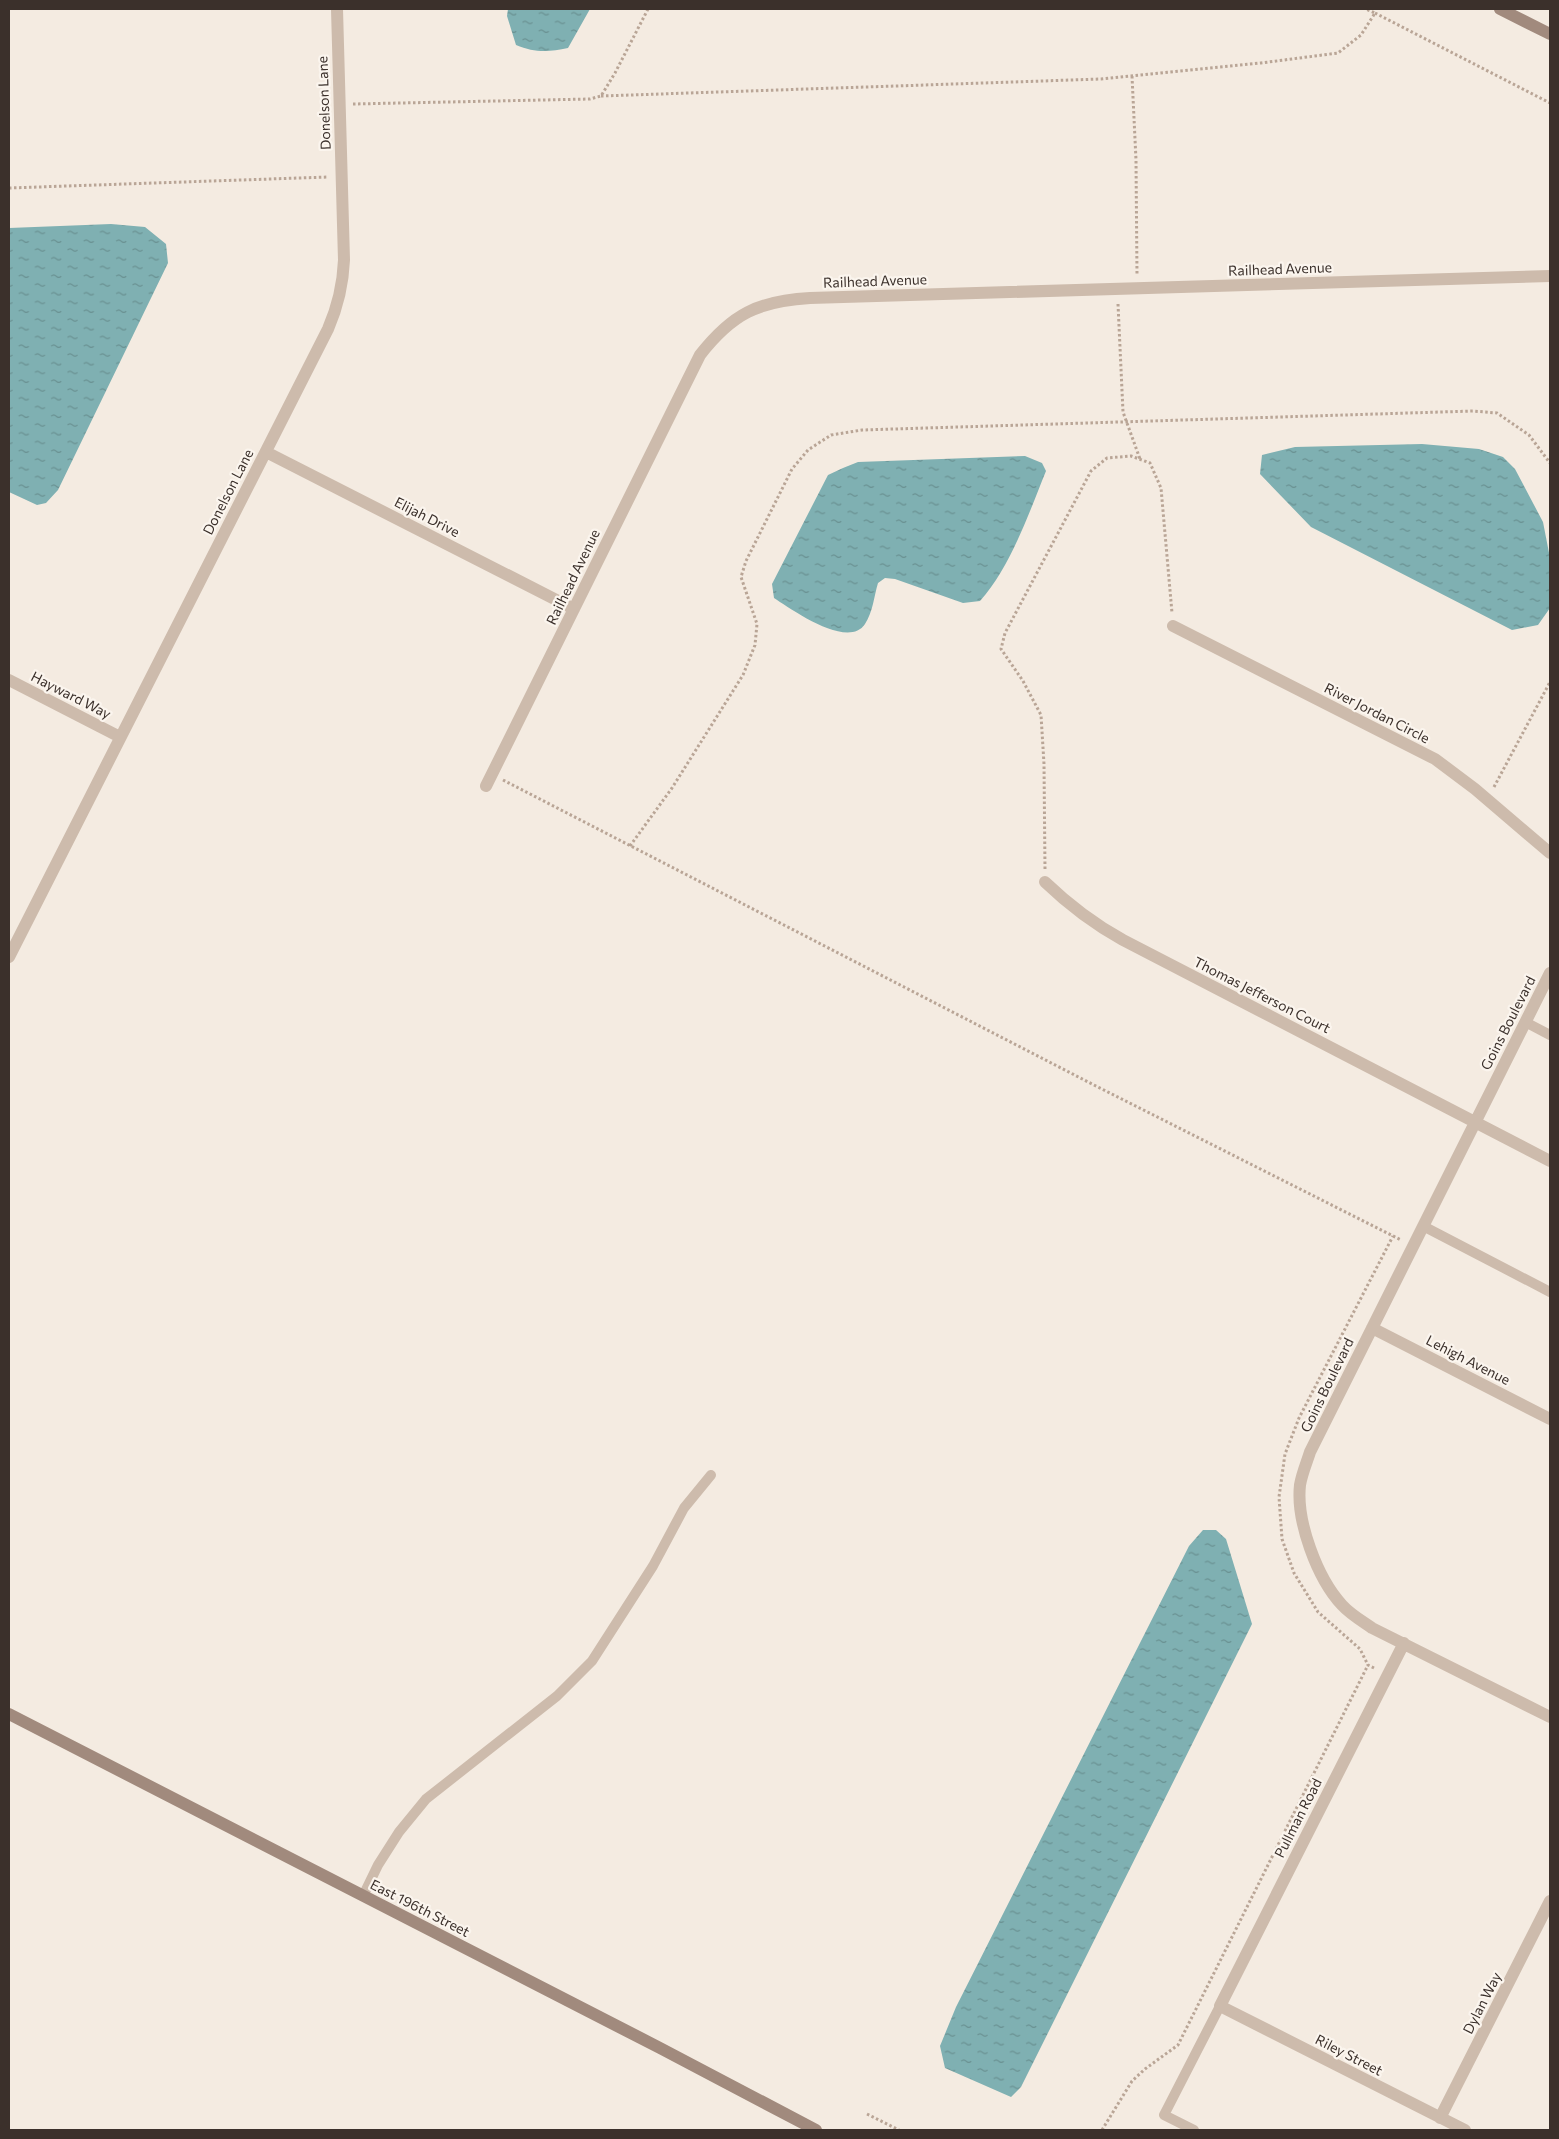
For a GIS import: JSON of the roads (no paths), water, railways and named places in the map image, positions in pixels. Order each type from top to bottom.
[{"type":"street","name":"Donelson Lane","points":[[9,957],[328,329],[337,305],[343,274],[337,9]]},
{"type":"street","points":[[1500,9],[1550,34]]},
{"type":"street","name":"Railhead Avenue","points":[[489,780],[700,355],[724,328],[739,317],[770,303],[787,300],[1550,276]]},
{"type":"street","name":"Elijah Drive","points":[[266,452],[574,609]]},
{"type":"street","name":"River Jordan Circle","points":[[1174,626],[1434,759],[1487,800],[1550,853]]},
{"type":"street","name":"Hayward Way","points":[[9,680],[120,737]]},
{"type":"street","name":"Thomas Jefferson Court","points":[[1045,882],[1093,924],[1550,1161]]},
{"type":"street","name":"Goins Boulevard","points":[[1550,973],[1310,1452],[1300,1484],[1300,1499],[1307,1537],[1321,1575],[1334,1595],[1350,1612],[1372,1628],[1550,1717]]},
{"type":"street","name":"Lehigh Avenue","points":[[1372,1328],[1550,1419]]},
{"type":"street","name":"Pullman Road","points":[[1220,2006],[1404,1643]]},
{"type":"street","name":"East 196th Street","points":[[9,1714],[816,2130]]},
{"type":"street","name":"Dylan Way","points":[[1440,2118],[1550,1901]]},
{"type":"street","name":"Riley Street","points":[[1220,2006],[1465,2130]]},
{"type":"lane","points":[[1525,1022],[1550,1035]]},
{"type":"lane","points":[[1423,1226],[1550,1292]]},
{"type":"lane","points":[[363,1896],[378,1865],[399,1832],[426,1799],[557,1696],[592,1661],[653,1566],[684,1508],[711,1475]]},
{"type":"lane","points":[[1194,2130],[1164,2115],[1220,2006]]},
{"type":"water","points":[[508,9],[590,9],[568,48],[542,51],[516,45],[507,16]]},
{"type":"water","points":[[111,224],[145,227],[166,244],[168,263],[58,490],[46,503],[37,505],[9,492],[9,228]]},
{"type":"water","points":[[1422,444],[1479,449],[1503,457],[1515,469],[1543,522],[1550,558],[1550,608],[1538,625],[1512,630],[1311,527],[1260,474],[1262,455],[1295,447]]},
{"type":"water","points":[[1025,456],[1042,463],[1046,471],[1010,556],[991,588],[980,601],[963,603],[895,579],[885,578],[878,583],[872,609],[865,624],[857,631],[846,632],[819,625],[774,598],[772,584],[828,475],[858,462]]},
{"type":"water","points":[[1203,1530],[1216,1530],[1226,1539],[1252,1624],[1021,2087],[1011,2097],[945,2068],[940,2046],[956,2007],[1189,1546]]}]
